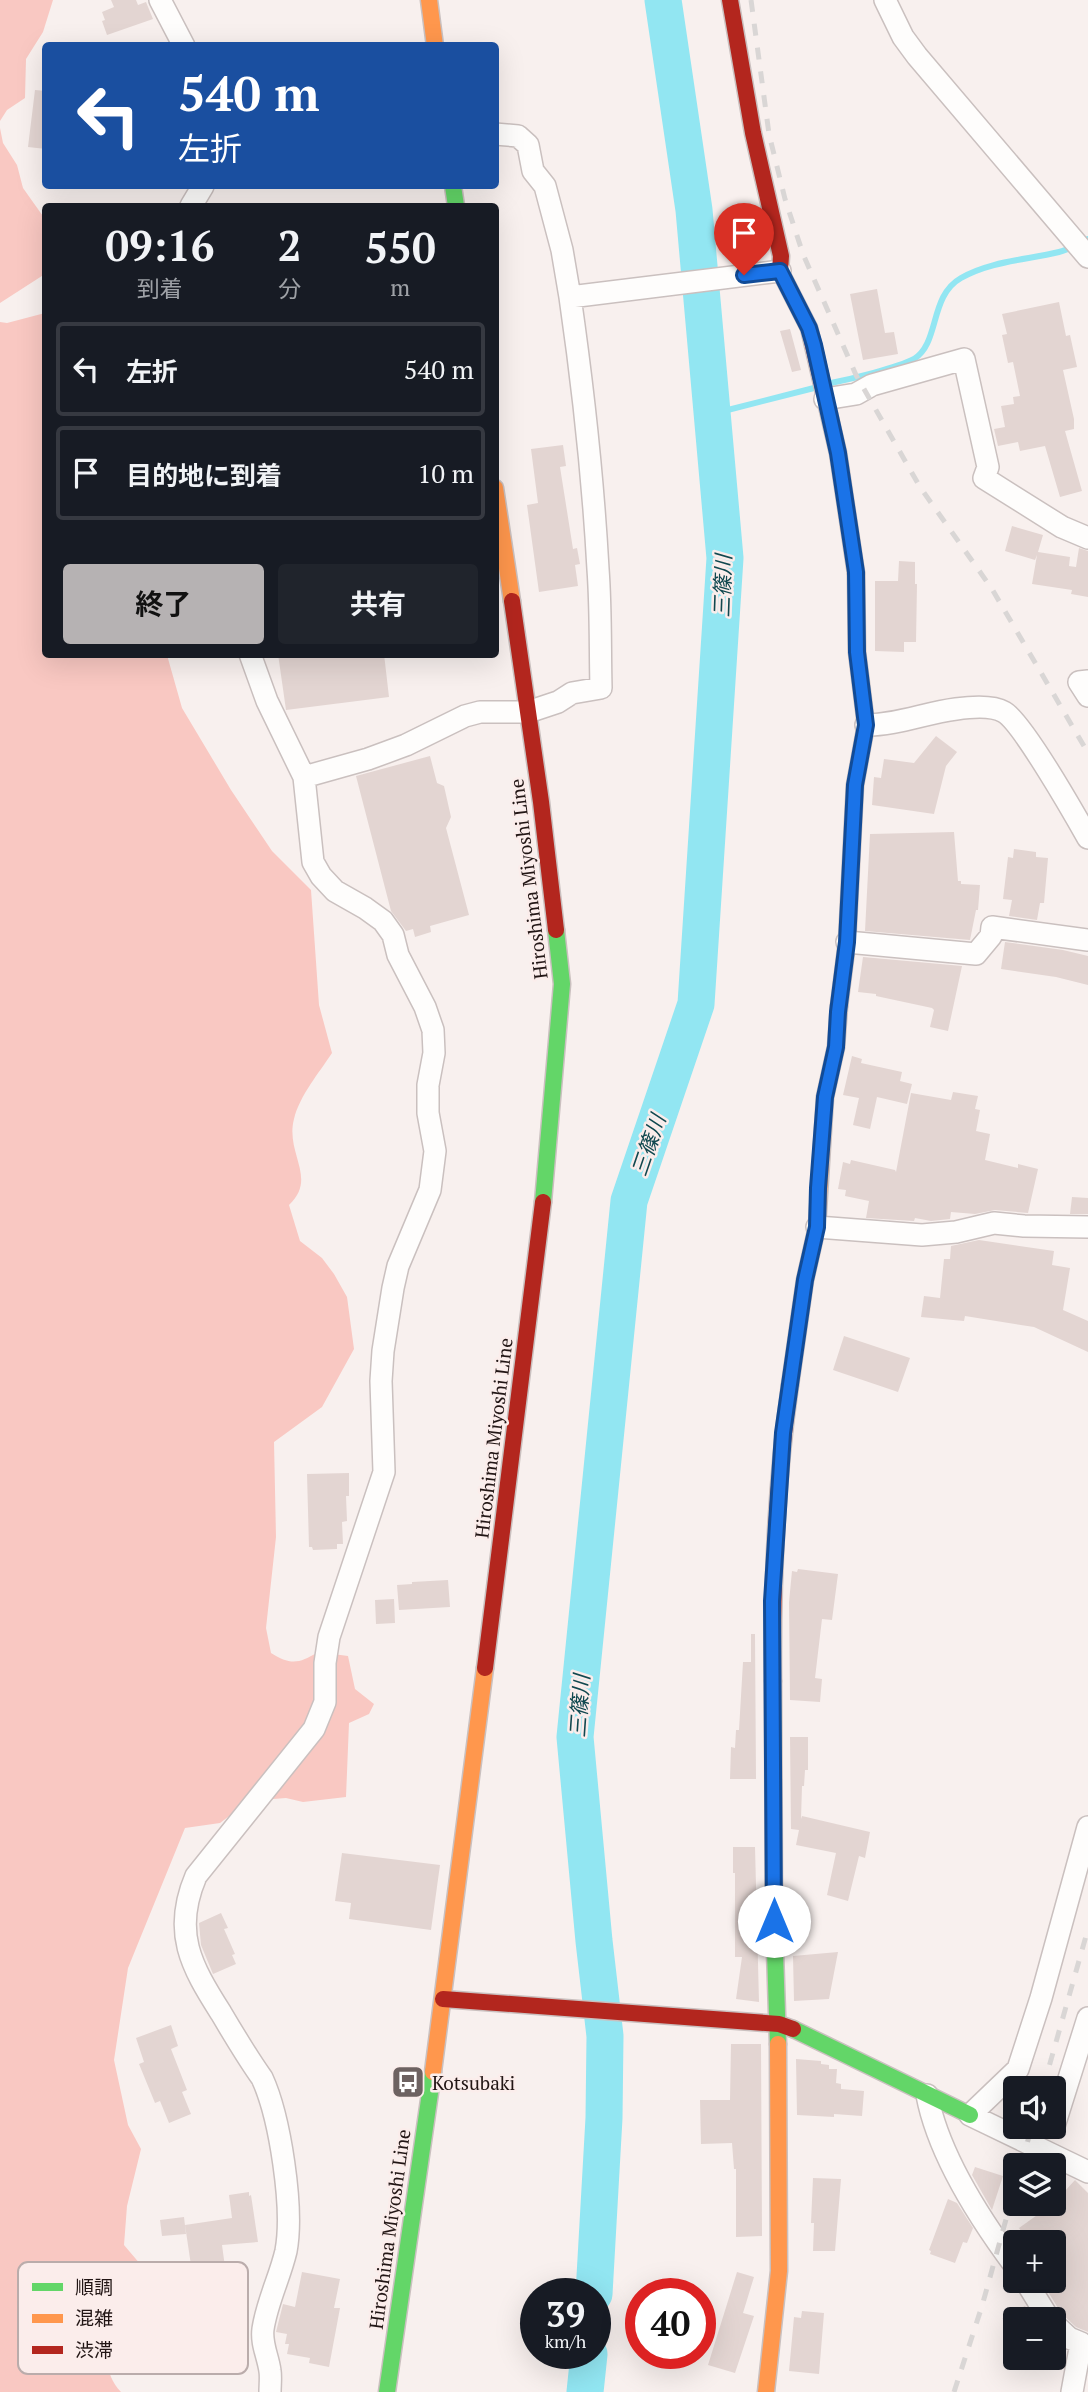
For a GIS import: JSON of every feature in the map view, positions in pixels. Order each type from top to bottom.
[{"type":"street","points":[[160,0],[182,42]]},
{"type":"street","points":[[429,0],[434,42]]},
{"type":"street","points":[[730,0],[753,133],[778,244],[776,271],[809,328],[838,453],[856,572],[857,652],[866,725],[855,785],[847,942],[836,1047],[824,1110],[817,1227],[805,1280],[783,1433],[772,1601],[774,1921],[779,2024],[779,2271],[766,2392]]},
{"type":"street","points":[[885,0],[903,37],[917,56],[1088,257]]},
{"type":"street","points":[[304,777],[406,745],[465,716],[480,712],[528,712],[558,702],[572,693],[601,688],[598,570],[575,296],[545,186],[533,171],[528,145],[519,136],[499,134]]},
{"type":"street","points":[[575,296],[776,271]]},
{"type":"street","points":[[825,399],[856,394],[872,385],[964,359],[988,467],[984,478],[1062,527],[1088,538]]},
{"type":"street","name":"Hiroshima Miyoshi Line","points":[[387,2392],[443,1999],[544,1196],[562,984],[541,802],[499,515]]},
{"type":"street","points":[[251,658],[267,701],[304,777],[313,862],[335,891],[383,921],[393,935],[398,954],[425,1007],[433,1030],[434,1053],[428,1085],[428,1113],[435,1151],[430,1190],[398,1266],[383,1351],[381,1381],[384,1472],[329,1637],[324,1663],[325,1702],[314,1729],[245,1812],[196,1877],[186,1899],[184,1918],[187,1943],[198,1977],[262,2078],[269,2093],[281,2148],[288,2225],[285,2252],[263,2331],[264,2350],[270,2370],[270,2392]]},
{"type":"street","points":[[1088,681],[1079,682],[1088,696]]},
{"type":"street","points":[[866,725],[883,725],[956,709],[981,707],[1002,710],[1018,726],[1088,838]]},
{"type":"street","points":[[847,942],[976,954],[991,936],[992,927],[1088,940]]},
{"type":"street","points":[[817,1227],[922,1235],[956,1232],[994,1223],[1088,1227]]},
{"type":"street","points":[[970,2115],[1018,2069],[1041,1998],[1088,1827]]},
{"type":"street","points":[[443,1999],[779,2024],[805,2032],[927,2095],[1088,2172]]},
{"type":"street","points":[[1066,2086],[1088,2018]]},
{"type":"street","points":[[927,2095],[932,2119],[961,2180],[989,2231],[1003,2250]]},
{"type":"street","points":[[1045,2151],[1049,2139]]},
{"type":"street","points":[[1066,2335],[1084,2343],[1072,2392]]},
{"type":"shaded area","points":[[0,0],[53,0],[43,32],[26,59],[25,98],[7,110],[0,121]]},
{"type":"shaded area","points":[[0,128],[3,143],[17,165],[23,188],[42,215],[42,276],[0,303]]},
{"type":"shaded area","points":[[42,314],[42,658],[168,658],[182,708],[231,790],[272,851],[311,890],[319,1005],[332,1053],[305,1093],[294,1119],[293,1143],[301,1185],[289,1205],[300,1241],[322,1258],[347,1297],[354,1349],[322,1407],[274,1442],[276,1537],[266,1628],[271,1653],[284,1660],[300,1661],[318,1652],[348,1656],[355,1689],[374,1704],[369,1714],[349,1723],[346,1797],[303,1802],[286,1798],[249,1801],[220,1823],[185,1828],[128,1968],[114,2060],[128,2125],[141,2149],[127,2206],[124,2245],[138,2262],[18,2262],[18,2374],[110,2374],[121,2392],[0,2392],[0,322],[7,323]]},
{"type":"building","points":[[111,0],[136,0],[138,5],[146,2],[153,19],[107,35],[102,12],[114,7]]},
{"type":"building","points":[[35,90],[42,91],[42,149],[28,147]]},
{"type":"building","points":[[877,289],[885,333],[894,332],[898,354],[863,360],[850,294]]},
{"type":"building","points":[[1059,302],[1066,336],[1070,335],[1077,367],[1063,370],[1074,419],[1074,429],[1065,431],[1082,491],[1060,497],[1045,446],[1020,451],[1018,442],[998,446],[994,429],[1005,427],[1001,406],[1014,404],[1013,397],[1020,396],[1013,362],[1008,363],[1002,335],[1007,334],[1002,314]]},
{"type":"building","points":[[790,329],[801,370],[792,372],[780,331]]},
{"type":"building","points":[[563,445],[566,466],[560,467],[573,549],[577,548],[580,564],[575,565],[578,586],[539,592],[527,505],[538,503],[531,449]]},
{"type":"building","points":[[1012,526],[1043,535],[1038,552],[1070,557],[1069,566],[1076,567],[1079,548],[1088,551],[1088,597],[1071,594],[1072,590],[1032,584],[1037,555],[1035,560],[1005,551]]},
{"type":"building","points":[[899,561],[915,562],[916,642],[904,642],[904,652],[875,651],[875,581],[898,581]]},
{"type":"building","points":[[279,658],[384,658],[389,697],[286,710]]},
{"type":"building","points":[[936,736],[957,752],[946,766],[934,814],[872,805],[874,777],[881,778],[884,759],[914,763]]},
{"type":"building","points":[[430,756],[437,783],[444,786],[451,817],[446,828],[469,915],[430,926],[431,932],[415,937],[413,929],[406,931],[391,911],[356,776]]},
{"type":"building","points":[[954,832],[958,881],[961,881],[961,884],[980,885],[978,910],[970,940],[865,931],[870,834]]},
{"type":"building","points":[[1014,849],[1036,852],[1036,857],[1048,858],[1044,903],[1040,903],[1037,920],[1009,916],[1012,900],[1003,899],[1008,857],[1013,858]]},
{"type":"building","points":[[1005,942],[1088,956],[1088,985],[1001,969]]},
{"type":"building","points":[[863,957],[962,966],[948,1031],[930,1027],[934,1010],[932,1008],[858,992]]},
{"type":"building","points":[[852,1056],[862,1059],[861,1063],[902,1072],[900,1081],[912,1084],[907,1104],[877,1097],[870,1129],[853,1125],[859,1098],[843,1095]]},
{"type":"building","points":[[953,1092],[978,1096],[975,1109],[980,1110],[976,1131],[990,1134],[985,1160],[1018,1168],[1018,1164],[1038,1169],[1028,1213],[995,1210],[975,1214],[951,1212],[950,1219],[931,1221],[915,1218],[914,1221],[866,1218],[869,1201],[845,1196],[846,1190],[838,1189],[843,1162],[850,1164],[851,1160],[896,1172],[911,1093],[951,1100]]},
{"type":"building","points":[[1072,1197],[1088,1198],[1088,1214],[1070,1214]]},
{"type":"building","points":[[979,1240],[1054,1251],[1052,1265],[1070,1268],[1063,1310],[1088,1321],[1088,1352],[1034,1327],[965,1316],[964,1321],[921,1317],[924,1296],[940,1298],[944,1259],[950,1259],[951,1246]]},
{"type":"building","points":[[844,1336],[910,1358],[898,1392],[833,1370]]},
{"type":"building","points":[[349,1473],[347,1521],[342,1522],[343,1544],[337,1544],[337,1549],[313,1550],[309,1547],[307,1474]]},
{"type":"building","points":[[798,1569],[838,1574],[832,1620],[822,1619],[815,1678],[822,1679],[820,1702],[790,1700],[789,1602],[792,1571],[797,1572]]},
{"type":"building","points":[[448,1580],[450,1607],[399,1610],[397,1585]]},
{"type":"building","points":[[394,1599],[395,1623],[376,1624],[375,1600]]},
{"type":"building","points":[[751,1634],[755,1634],[756,1779],[730,1779],[731,1747],[735,1748],[736,1730],[739,1730],[743,1662],[751,1662]]},
{"type":"building","points":[[790,1737],[808,1737],[808,1770],[805,1770],[802,1786],[801,1819],[802,1816],[870,1832],[865,1858],[859,1856],[848,1901],[827,1895],[836,1853],[796,1845],[799,1830],[791,1829]]},
{"type":"building","points":[[733,1847],[755,1847],[759,2002],[736,1999],[742,1957],[735,1957]]},
{"type":"building","points":[[342,1853],[440,1865],[431,1930],[349,1919],[351,1903],[335,1901]]},
{"type":"building","points":[[221,1913],[228,1928],[224,1929],[235,1954],[232,1955],[236,1964],[213,1974],[201,1945],[199,1923]]},
{"type":"building","points":[[838,1952],[829,1999],[794,2001],[793,1956]]},
{"type":"building","points":[[171,2025],[178,2046],[171,2049],[187,2090],[182,2092],[191,2114],[169,2123],[160,2101],[155,2103],[139,2064],[144,2062],[136,2038]]},
{"type":"building","points":[[731,2044],[761,2044],[762,2236],[736,2237],[736,2169],[732,2143],[701,2144],[700,2100],[730,2100]]},
{"type":"building","points":[[796,2059],[821,2061],[821,2064],[829,2065],[829,2069],[837,2069],[836,2083],[841,2084],[841,2089],[864,2091],[862,2116],[797,2115]]},
{"type":"building","points":[[975,2167],[1003,2176],[992,2210],[972,2175]]},
{"type":"building","points":[[813,2178],[841,2179],[835,2251],[813,2251]]},
{"type":"building","points":[[1075,2180],[1088,2193],[1088,2332],[1076,2327],[1066,2318],[1066,2307],[1057,2307],[1049,2293],[1066,2293],[1066,2230],[1019,2228],[1036,2216],[1066,2216],[1066,2190]]},
{"type":"building","points":[[249,2192],[249,2196],[251,2195],[258,2242],[222,2245],[224,2262],[191,2262],[185,2225],[232,2218],[229,2195]]},
{"type":"building","points":[[948,2199],[957,2203],[973,2228],[967,2243],[963,2242],[955,2263],[930,2254],[929,2250]]},
{"type":"building","points":[[184,2217],[186,2234],[162,2236],[160,2220]]},
{"type":"building","points":[[302,2272],[340,2279],[334,2308],[340,2308],[329,2367],[309,2363],[310,2358],[287,2354],[287,2334],[276,2332],[283,2304],[295,2307]]},
{"type":"building","points":[[737,2272],[754,2277],[743,2313],[754,2316],[735,2373],[716,2367],[716,2339]]},
{"type":"building","points":[[802,2311],[824,2313],[819,2374],[789,2371],[794,2317],[801,2318]]},
{"type":"waterway","name":"三篠川","points":[[595,2278],[604,2118],[605,2036],[575,1737],[629,1201],[696,1004],[725,558],[694,210],[663,0]]},
{"type":"waterway","points":[[831,383],[914,359],[928,342],[944,296],[961,278],[996,264],[1063,251],[1088,239]]},
{"type":"waterway","points":[[712,414],[814,388]]},
{"type":"waterway","name":"三篠川","points":[[585,2392],[587,2369]]},
{"type":"railway","points":[[751,0],[769,134],[785,199],[803,254],[856,375],[920,487],[992,589],[1088,753]]},
{"type":"railway","points":[[1046,2076],[1088,1929]]},
{"type":"railway","points":[[1024,2153],[1028,2139]]},
{"type":"railway","points":[[954,2392],[1007,2216]]},
{"type":"traffic: fast","points":[[453,189],[456,203]]},
{"type":"traffic: fast","points":[[839,1006],[847,942],[855,785],[866,725],[857,652],[856,573]]},
{"type":"traffic: fast","points":[[543,1202],[562,984],[556,930]]},
{"type":"traffic: fast","points":[[773,1681],[774,1921],[778,2044]]},
{"type":"traffic: fast","points":[[793,2029],[970,2115]]},
{"type":"traffic: fast","points":[[387,2392],[433,2072]]},
{"type":"traffic: slow","points":[[429,0],[434,42]]},
{"type":"traffic: slow","points":[[499,515],[512,601]]},
{"type":"traffic: slow","points":[[790,1385],[805,1280],[817,1227],[825,1097],[836,1047],[839,1006]]},
{"type":"traffic: slow","points":[[433,2072],[485,1668]]},
{"type":"traffic: slow","points":[[766,2392],[779,2271],[778,2044]]},
{"type":"traffic: jam","points":[[730,0],[753,133],[781,256],[780,271],[809,328],[838,453],[856,573]]},
{"type":"traffic: jam","points":[[512,601],[556,930]]},
{"type":"traffic: jam","points":[[485,1668],[543,1202]]},
{"type":"traffic: jam","points":[[773,1681],[776,1533],[790,1385]]},
{"type":"traffic: jam","points":[[443,1999],[779,2024],[793,2029]]},
{"type":"place","name":"Kotsubaki","points":[[408,2082]]},
{"type":"route","points":[[744,275],[780,271],[809,328],[814,345],[838,453],[856,572],[857,652],[866,725],[855,785],[847,942],[841,977],[836,1047],[825,1097],[817,1227],[805,1280],[783,1433],[772,1601],[774,1921]]}]
